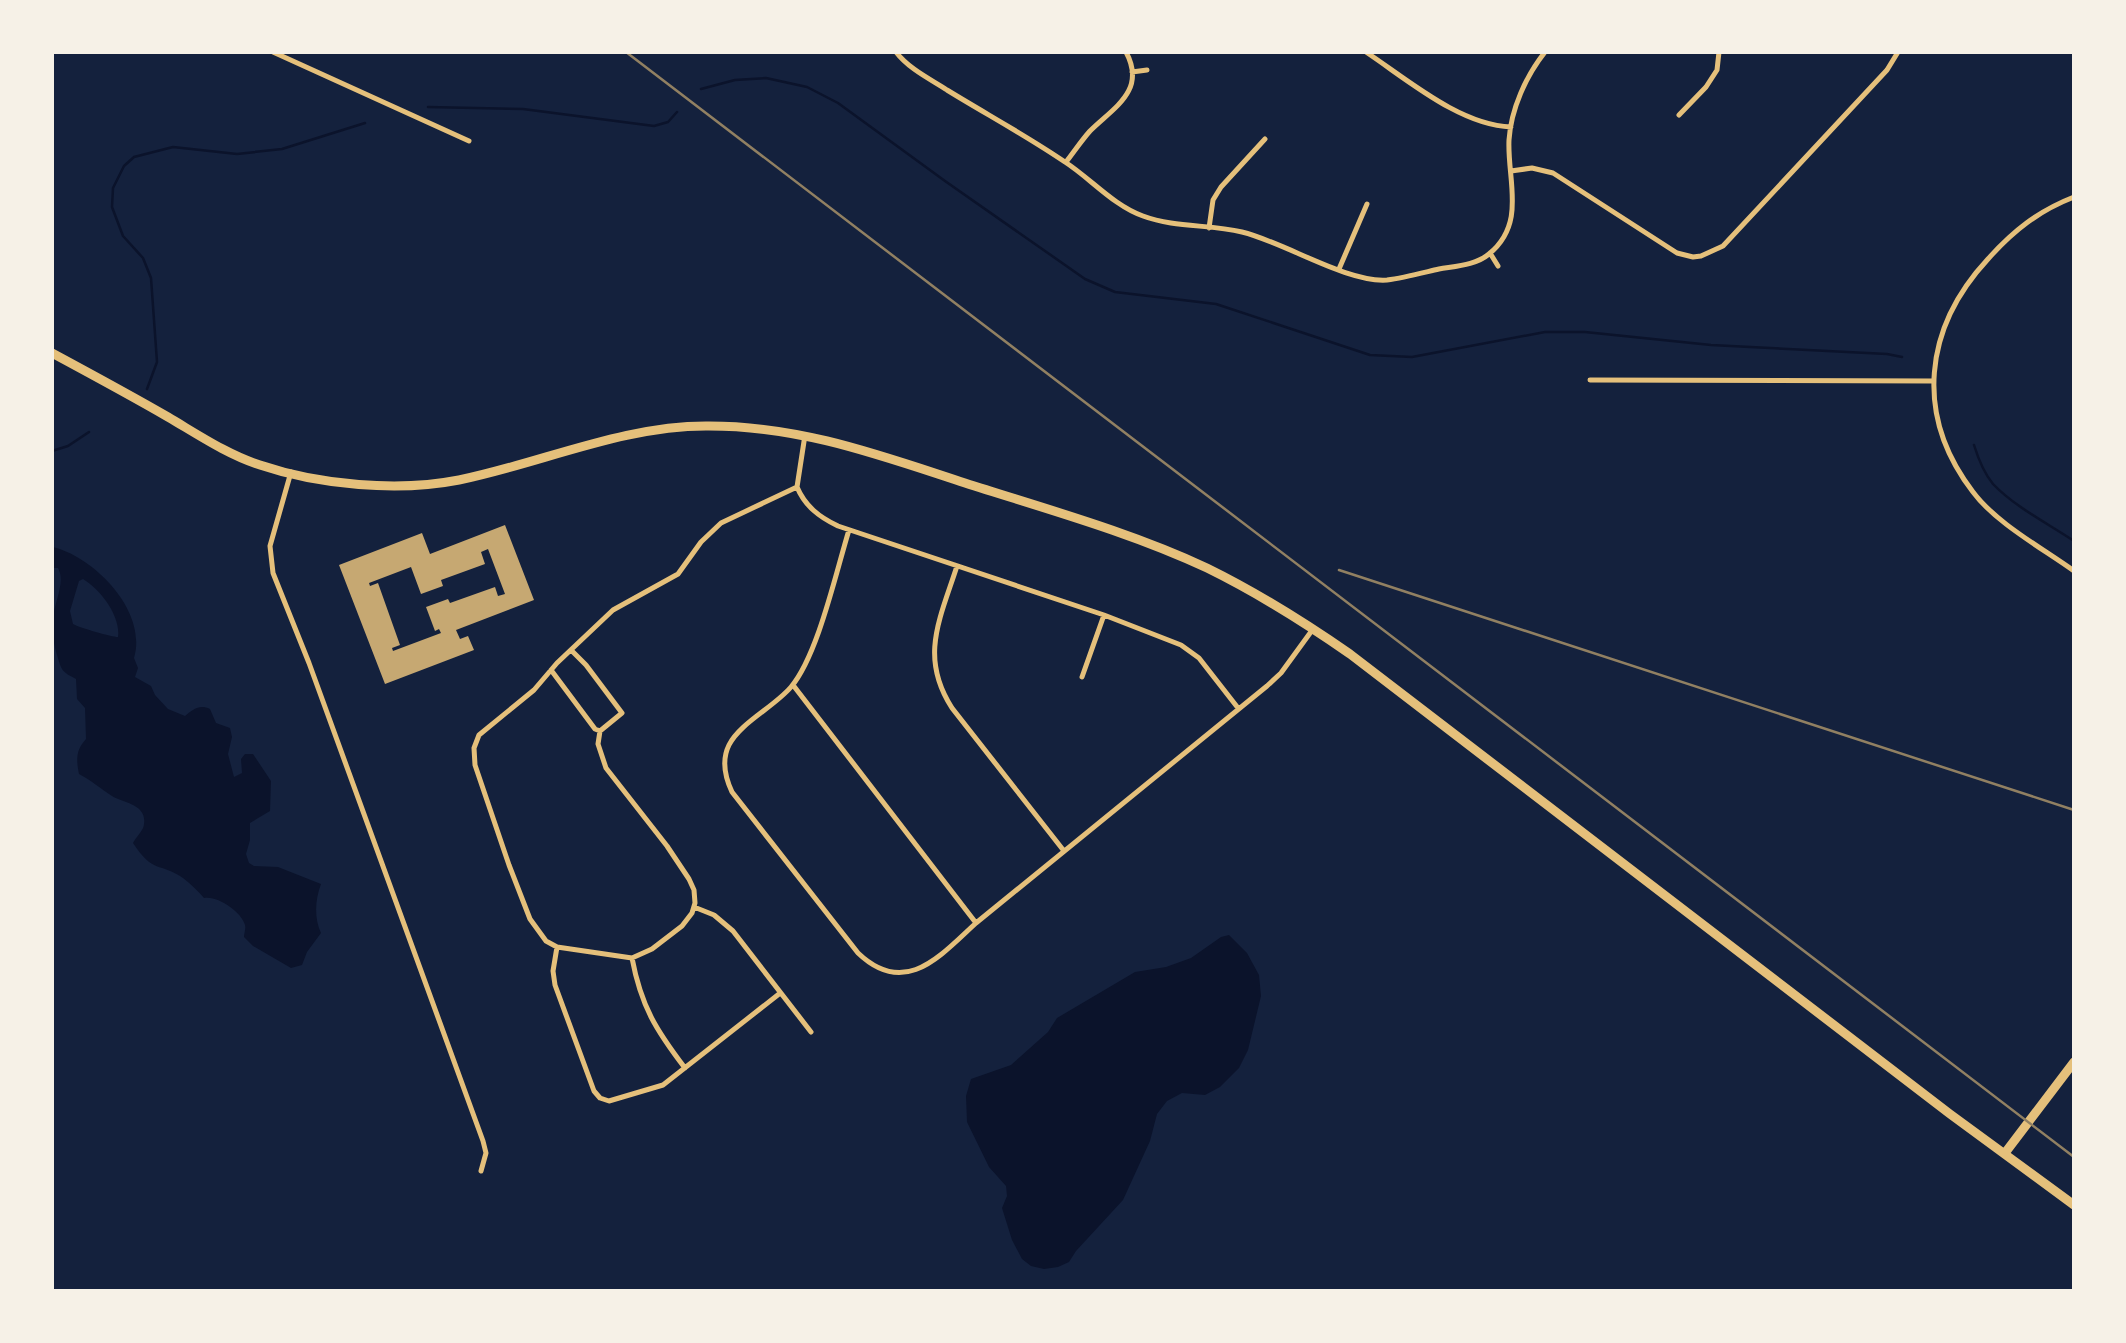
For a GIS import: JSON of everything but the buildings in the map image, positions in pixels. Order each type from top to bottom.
[{"type":"main road","points":[[52,354],[213,443],[259,465],[291,472],[365,485],[406,486],[455,481],[632,435],[669,428],[704,425],[747,426],[838,442],[1044,508],[1176,555],[1255,592],[1313,629],[1434,717],[1950,1114],[2074,1206]]},
{"type":"main road","points":[[2005,1153],[2074,1062]]},
{"type":"street","points":[[273,52],[469,141]]},
{"type":"street","points":[[896,52],[910,66],[1066,162],[1140,216],[1171,224],[1240,231],[1362,278],[1386,280],[1470,263],[1490,253],[1507,232],[1511,222],[1514,194],[1511,127],[1521,93],[1545,52]]},
{"type":"street","points":[[1066,162],[1090,132],[1117,108],[1128,94],[1132,72],[1126,52]]},
{"type":"street","points":[[1366,52],[1464,115],[1497,127],[1511,127]]},
{"type":"street","points":[[1679,115],[1717,70],[1719,52]]},
{"type":"street","points":[[1511,171],[1532,168],[1553,173],[1677,253],[1693,257],[1709,254],[1723,246],[1756,212],[1887,70],[1898,52]]},
{"type":"street","points":[[1132,72],[1147,69]]},
{"type":"street","points":[[1209,228],[1213,200],[1221,187],[1265,139]]},
{"type":"street","points":[[2074,197],[2046,209],[2022,225],[1971,277],[1954,304],[1941,333],[1933,381],[1936,414],[1945,446],[1975,495],[2003,520],[2074,571]]},
{"type":"street","points":[[1339,269],[1367,204]]},
{"type":"street","points":[[1490,253],[1498,266]]},
{"type":"street","points":[[1590,380],[1933,381]]},
{"type":"street","points":[[805,435],[797,487],[808,507],[823,519],[1150,632],[1191,652],[1211,672],[1238,708]]},
{"type":"street","points":[[291,472],[270,546],[273,573],[482,1141],[486,1153],[481,1171]]},
{"type":"street","points":[[571,650],[622,713],[600,732],[598,744],[606,768],[667,846],[690,879],[694,890],[694,907],[689,918],[652,950],[632,958],[556,947],[545,941],[530,919],[475,765],[474,755],[479,735],[534,690],[551,670],[571,650],[613,610],[678,575],[701,542],[721,523],[797,487]]},
{"type":"street","points":[[849,530],[814,645],[793,685],[729,744],[725,772],[732,792],[858,953],[880,968],[906,973],[922,968],[936,959],[976,923],[1281,673],[1313,629]]},
{"type":"street","points":[[957,566],[934,635],[934,666],[938,681],[952,708],[1064,851]]},
{"type":"street","points":[[1082,677],[1104,615]]},
{"type":"street","points":[[551,670],[600,732]]},
{"type":"street","points":[[793,685],[976,923]]},
{"type":"street","points":[[694,907],[714,915],[733,932],[811,1032]]},
{"type":"street","points":[[556,947],[553,971],[555,985],[594,1091],[600,1098],[610,1101],[663,1085],[779,994]]},
{"type":"street","points":[[632,958],[636,979],[652,1022],[685,1068]]},
{"type":"water","points":[[53,547],[85,562],[100,574],[125,605],[133,622],[136,640],[134,658],[138,668],[135,677],[151,686],[155,695],[168,709],[185,716],[197,708],[210,709],[216,723],[230,728],[232,737],[228,754],[234,777],[242,773],[241,759],[245,754],[253,754],[271,781],[270,811],[250,823],[250,840],[246,854],[249,863],[254,866],[278,867],[321,884],[316,909],[321,933],[307,952],[302,965],[291,968],[253,946],[244,937],[245,925],[234,910],[215,899],[204,898],[183,878],[146,859],[133,843],[144,826],[142,812],[79,774],[78,755],[86,739],[85,708],[77,699],[76,679],[63,670],[55,645],[53,618],[61,580],[58,568],[53,568]],"holes":[[[83,579],[113,612],[118,637],[73,624],[70,611],[79,581]]]},
{"type":"water","points":[[1229,935],[1247,953],[1259,975],[1261,996],[1248,1050],[1239,1068],[1220,1087],[1205,1095],[1182,1093],[1167,1101],[1157,1114],[1150,1141],[1123,1200],[1069,1262],[1044,1269],[1031,1266],[1022,1259],[1012,1240],[1002,1208],[1007,1196],[1006,1186],[989,1167],[967,1122],[966,1096],[971,1079],[1011,1065],[1048,1032],[1057,1018],[1135,972],[1166,967],[1191,958],[1221,937]]},
{"type":"waterway","points":[[701,89],[735,80],[766,78],[807,87],[838,103],[1085,279],[1115,292],[1216,304],[1370,355],[1412,357],[1545,332],[1585,332],[1711,345],[1902,357]]},
{"type":"waterway","points":[[428,107],[523,109],[654,126],[668,122],[677,112]]},
{"type":"waterway","points":[[147,389],[157,362],[151,278],[143,258],[123,236],[112,207],[113,188],[124,166],[134,157],[173,147],[237,154],[282,149],[365,123]]},
{"type":"waterway","points":[[52,451],[68,446],[89,432]]},
{"type":"waterway","points":[[1974,445],[1993,484],[2021,507],[2074,541]]},
{"type":"railway","points":[[626,52],[2074,1157]]},
{"type":"railway","points":[[1339,570],[2074,810]]}]
